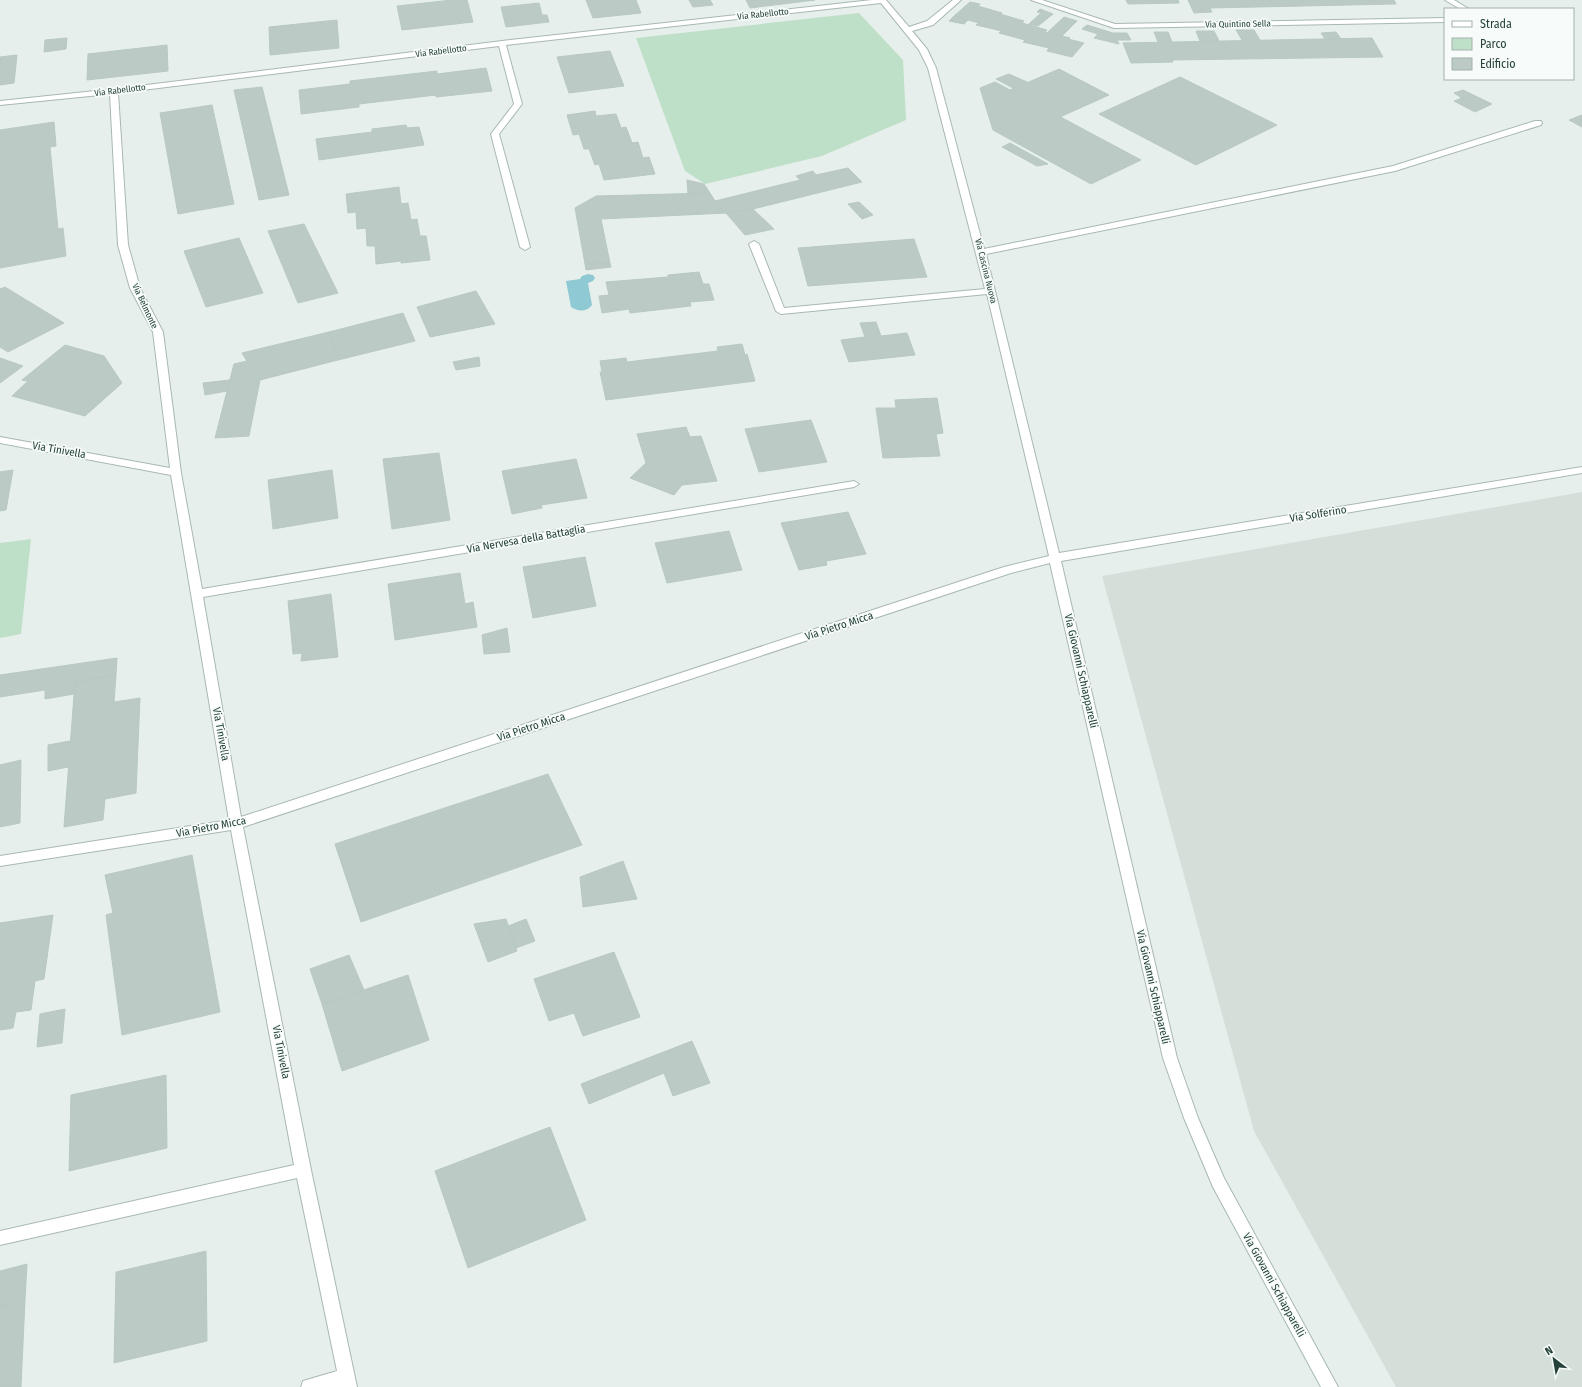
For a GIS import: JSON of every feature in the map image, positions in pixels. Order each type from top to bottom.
[{"type":"street","name":"Via Cascina Nuova","points":[[883,0],[923,49],[932,68],[969,199],[981,252],[992,291],[1054,558]]},
{"type":"street","name":"Via Rabellotto","points":[[0,103],[114,91],[883,0]]},
{"type":"street","points":[[909,30],[930,23],[957,0]]},
{"type":"street","name":"Via Quintino Sella","points":[[1035,0],[1114,26],[1444,20]]},
{"type":"street","points":[[1449,0],[1463,8]]},
{"type":"street","points":[[502,44],[518,104],[495,134],[525,247]]},
{"type":"street","name":"Via Belmonte","points":[[114,91],[123,245],[135,288],[158,332],[176,473]]},
{"type":"street","points":[[981,252],[1395,168],[1538,123]]},
{"type":"street","points":[[754,244],[781,311],[992,291]]},
{"type":"street","name":"Via Tinivella","points":[[0,440],[124,462],[176,473],[236,824],[347,1382]]},
{"type":"street","name":"Via Solferino","points":[[1054,558],[1582,470]]},
{"type":"street","name":"Via Nervesa della Battaglia","points":[[197,594],[854,484]]},
{"type":"street","name":"Via Pietro Micca","points":[[0,861],[236,824],[1001,573],[1054,558]]},
{"type":"street","name":"Via Giovanni Schiapparelli","points":[[1054,558],[1170,1058],[1191,1118],[1218,1182],[1330,1387]]},
{"type":"street","points":[[0,1238],[304,1170]]},
{"type":"street","points":[[309,1387],[347,1382]]},
{"type":"shaded area","points":[[1582,492],[1582,1387],[1396,1387],[1254,1131],[1102,576]]},
{"type":"green space","points":[[859,13],[903,60],[906,120],[822,156],[705,184],[685,171],[636,38]]},
{"type":"green space","points":[[31,539],[21,634],[0,638],[0,543]]},
{"type":"water","points":[[588,274],[593,275],[595,278],[593,281],[588,283],[592,305],[585,310],[577,310],[571,307],[566,281],[580,279],[582,276]]},
{"type":"building","points":[[452,0],[467,0],[473,22],[402,30],[397,6]]},
{"type":"building","points":[[586,0],[636,0],[641,13],[593,18]]},
{"type":"building","points":[[689,0],[710,0],[713,5],[693,7]]},
{"type":"building","points":[[746,0],[815,0],[750,8]]},
{"type":"building","points":[[1126,0],[1178,0],[1179,3],[1128,4]]},
{"type":"building","points":[[1188,0],[1206,0],[1212,12],[1194,13]]},
{"type":"building","points":[[1206,0],[1394,0],[1396,4],[1209,8]]},
{"type":"building","points":[[970,2],[980,4],[978,6],[1024,21],[1022,23],[1047,30],[1045,32],[1084,43],[1072,57],[1047,51],[1049,48],[1023,42],[1025,40],[999,33],[1002,31],[976,25],[979,23],[954,16]]},
{"type":"building","points":[[539,3],[542,15],[547,15],[549,22],[506,27],[501,7]]},
{"type":"building","points":[[1040,9],[1053,14],[1038,26],[1029,24],[1041,13],[1037,12]]},
{"type":"building","points":[[954,16],[968,20],[964,24],[949,21]]},
{"type":"building","points":[[1064,17],[1077,21],[1062,36],[1048,32]]},
{"type":"building","points":[[337,20],[339,48],[270,55],[269,27]]},
{"type":"building","points":[[1087,25],[1113,33],[1127,33],[1131,40],[1117,40],[1119,44],[1094,38],[1098,34],[1082,29]]},
{"type":"building","points":[[1236,30],[1254,30],[1260,40],[1242,40]]},
{"type":"building","points":[[1196,31],[1214,31],[1219,41],[1200,41]]},
{"type":"building","points":[[1154,32],[1168,32],[1172,42],[1158,42]]},
{"type":"building","points":[[1336,32],[1341,39],[1325,39],[1321,33]]},
{"type":"building","points":[[67,38],[66,49],[44,52],[45,40]]},
{"type":"building","points":[[1372,38],[1383,57],[1172,60],[1173,62],[1131,63],[1123,43]]},
{"type":"building","points":[[167,45],[168,71],[87,80],[88,54]]},
{"type":"building","points":[[610,51],[624,86],[569,93],[557,57]]},
{"type":"building","points":[[17,55],[14,83],[0,85],[0,57]]},
{"type":"building","points":[[486,68],[492,91],[436,97],[436,95],[359,104],[359,107],[301,114],[299,90],[350,84],[350,81],[437,71],[437,74]]},
{"type":"building","points":[[1059,69],[1109,95],[1060,117],[1010,90]]},
{"type":"building","points":[[1009,74],[1027,82],[1013,88],[996,79]]},
{"type":"building","points":[[1180,77],[1277,125],[1196,165],[1099,114]]},
{"type":"building","points":[[995,82],[1141,160],[1091,184],[993,130],[980,88]]},
{"type":"building","points":[[262,87],[289,195],[259,200],[234,90]]},
{"type":"building","points":[[1463,90],[1492,104],[1475,112],[1454,101],[1462,98],[1454,93]]},
{"type":"building","points":[[212,105],[234,204],[178,214],[160,113]]},
{"type":"building","points":[[595,111],[596,116],[616,114],[621,128],[626,127],[632,143],[638,142],[643,158],[649,157],[655,174],[604,180],[599,164],[595,165],[589,149],[584,149],[579,134],[573,135],[567,115]]},
{"type":"building","points":[[1582,115],[1582,127],[1569,120]]},
{"type":"building","points":[[54,122],[56,146],[50,147],[58,229],[63,228],[66,256],[0,268],[0,130]]},
{"type":"building","points":[[406,125],[407,128],[419,127],[424,145],[319,160],[316,139],[372,132],[372,129]]},
{"type":"building","points":[[1010,143],[1048,164],[1037,166],[1002,147]]},
{"type":"building","points":[[848,168],[862,182],[753,209],[726,213],[601,219],[610,263],[585,264],[575,208],[596,196],[710,193],[715,201],[800,180],[796,176],[813,171],[816,175]]},
{"type":"building","points":[[687,180],[704,184],[710,193],[688,194]]},
{"type":"building","points":[[399,187],[401,204],[408,203],[411,220],[417,219],[420,236],[426,236],[430,260],[376,264],[375,246],[367,246],[366,228],[357,229],[356,212],[348,213],[346,194]]},
{"type":"building","points":[[859,202],[873,215],[862,219],[848,204]]},
{"type":"building","points":[[753,209],[774,229],[745,235],[726,213]]},
{"type":"building","points":[[304,224],[338,293],[298,303],[268,231]]},
{"type":"building","points":[[239,238],[263,293],[206,307],[184,251]]},
{"type":"building","points":[[914,239],[927,277],[808,286],[798,248]]},
{"type":"building","points":[[610,263],[611,267],[586,270],[585,264]]},
{"type":"building","points":[[699,272],[703,284],[709,284],[714,300],[690,302],[691,306],[630,313],[629,309],[602,313],[599,296],[609,295],[606,282],[668,277],[668,275]]},
{"type":"building","points":[[5,287],[64,323],[8,352],[0,347],[0,289]]},
{"type":"building","points":[[476,291],[495,324],[430,337],[417,307]]},
{"type":"building","points":[[403,313],[415,341],[338,360],[329,332]]},
{"type":"building","points":[[876,322],[881,336],[907,333],[915,355],[849,362],[841,340],[865,337],[860,323]]},
{"type":"building","points":[[329,332],[338,360],[260,380],[249,436],[215,438],[234,364],[247,361],[242,353]]},
{"type":"building","points":[[742,344],[745,355],[747,354],[755,381],[606,400],[600,372],[602,372],[600,361],[626,358],[627,362],[718,351],[717,347]]},
{"type":"building","points":[[65,345],[104,356],[122,383],[85,416],[12,396],[28,381],[22,380]]},
{"type":"building","points":[[479,357],[480,366],[456,370],[453,362]]},
{"type":"building","points":[[0,358],[23,366],[0,383]]},
{"type":"building","points":[[230,380],[227,391],[205,395],[203,383]]},
{"type":"building","points":[[937,398],[943,433],[936,434],[940,456],[883,458],[876,408],[896,408],[895,400]]},
{"type":"building","points":[[811,420],[827,462],[759,472],[745,429]]},
{"type":"building","points":[[686,427],[690,437],[701,436],[717,481],[682,485],[674,495],[630,478],[646,463],[637,434]]},
{"type":"building","points":[[439,453],[450,520],[392,529],[383,459]]},
{"type":"building","points":[[576,459],[587,498],[541,505],[542,508],[512,514],[502,471]]},
{"type":"building","points":[[13,470],[6,510],[0,511],[0,472]]},
{"type":"building","points":[[332,470],[338,518],[273,529],[268,480]]},
{"type":"building","points":[[848,512],[866,554],[826,561],[827,565],[799,570],[781,523]]},
{"type":"building","points":[[729,531],[742,570],[667,583],[655,543]]},
{"type":"building","points":[[585,557],[596,606],[533,618],[523,567]]},
{"type":"building","points":[[460,573],[465,604],[473,602],[477,627],[395,640],[388,584]]},
{"type":"building","points":[[331,594],[338,657],[301,661],[302,653],[293,654],[288,601]]},
{"type":"building","points":[[507,628],[510,652],[484,654],[482,635]]},
{"type":"building","points":[[117,658],[116,675],[75,682],[74,694],[45,699],[45,690],[0,697],[0,675]]},
{"type":"building","points":[[116,675],[114,702],[140,698],[136,793],[105,799],[103,820],[64,827],[75,682]]},
{"type":"building","points":[[70,741],[68,767],[48,771],[48,745]]},
{"type":"building","points":[[21,760],[20,823],[0,827],[0,765]]},
{"type":"building","points":[[548,774],[582,845],[361,922],[335,844]]},
{"type":"building","points":[[192,855],[220,1012],[122,1035],[106,915],[113,913],[105,875]]},
{"type":"building","points":[[623,861],[637,899],[583,907],[580,877]]},
{"type":"building","points":[[53,915],[44,979],[35,981],[31,1010],[16,1012],[13,1028],[0,1030],[0,923]]},
{"type":"building","points":[[506,919],[517,951],[488,962],[474,924]]},
{"type":"building","points":[[526,919],[535,941],[516,948],[508,926]]},
{"type":"building","points":[[614,952],[640,1017],[583,1036],[574,1013],[549,1021],[534,979]]},
{"type":"building","points":[[349,955],[364,990],[322,1004],[310,969]]},
{"type":"building","points":[[408,975],[429,1040],[342,1071],[322,1004]]},
{"type":"building","points":[[65,1009],[62,1043],[37,1047],[40,1014]]},
{"type":"building","points":[[692,1041],[710,1083],[673,1096],[664,1073],[589,1104],[581,1084]]},
{"type":"building","points":[[166,1075],[167,1148],[69,1171],[71,1095]]},
{"type":"building","points":[[550,1127],[586,1220],[468,1268],[435,1171]]},
{"type":"building","points":[[206,1251],[207,1341],[114,1363],[116,1272]]},
{"type":"building","points":[[27,1264],[25,1300],[0,1307],[0,1271]]},
{"type":"building","points":[[25,1300],[21,1387],[0,1387],[0,1307]]}]
